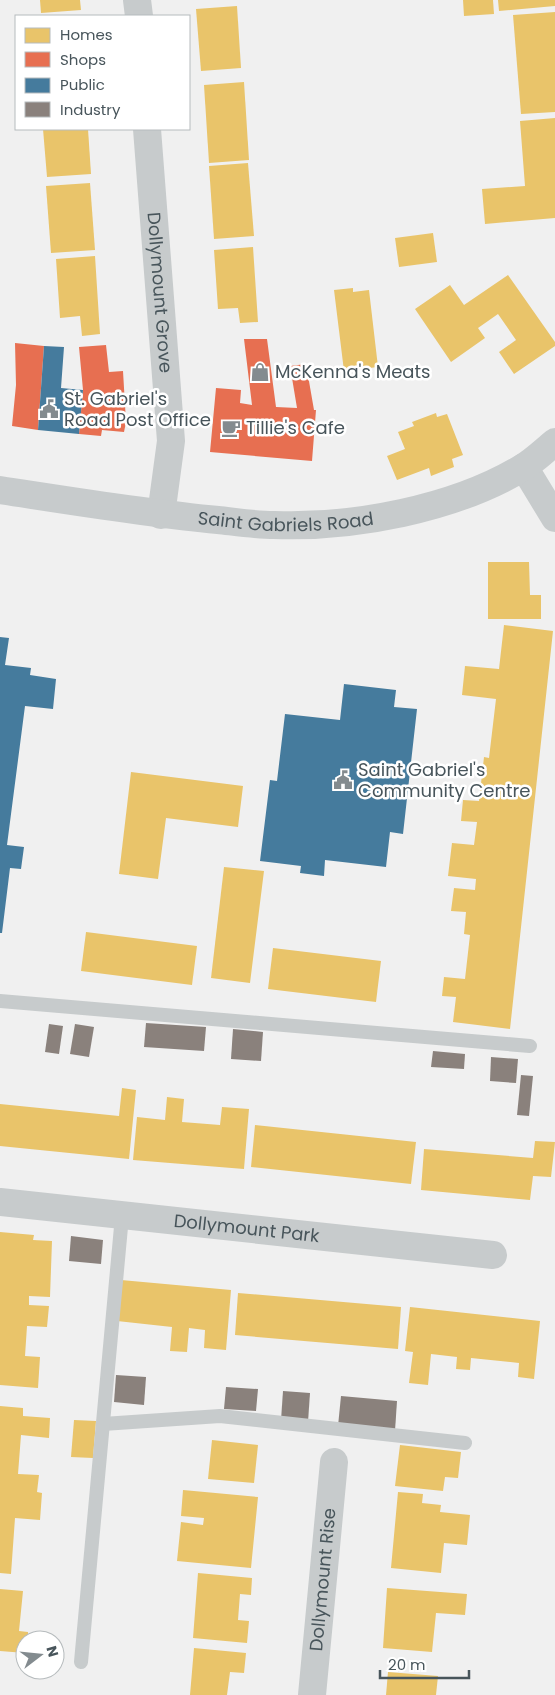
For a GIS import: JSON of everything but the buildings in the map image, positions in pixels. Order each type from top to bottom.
[{"type":"street","points":[[137,0],[139,15]]},
{"type":"street","name":"Dollymount Grove","points":[[147,130],[171,441],[161,514]]},
{"type":"street","name":"Saint Gabriels Road","points":[[0,490],[161,514],[275,525],[333,523],[378,518],[456,500],[495,483],[524,467],[555,442]]},
{"type":"street","points":[[524,467],[555,518]]},
{"type":"street","name":"Dollymount Park","points":[[0,1202],[493,1255]]},
{"type":"street","name":"Dollymount Rise","points":[[312,1695],[334,1462]]},
{"type":"lane","points":[[0,1001],[530,1046]]},
{"type":"lane","points":[[81,1662],[122,1216]]},
{"type":"lane","points":[[103,1424],[220,1416],[465,1443]]},
{"type":"place","name":"McKenna's Meats","points":[[260,372]]},
{"type":"place","name":"St. Gabriel's Road Post Office","points":[[49,409]]},
{"type":"place","name":"Tillie's Cafe","points":[[231,428]]},
{"type":"place","name":"Saint Gabriel's Community Centre","points":[[343,780]]}]
